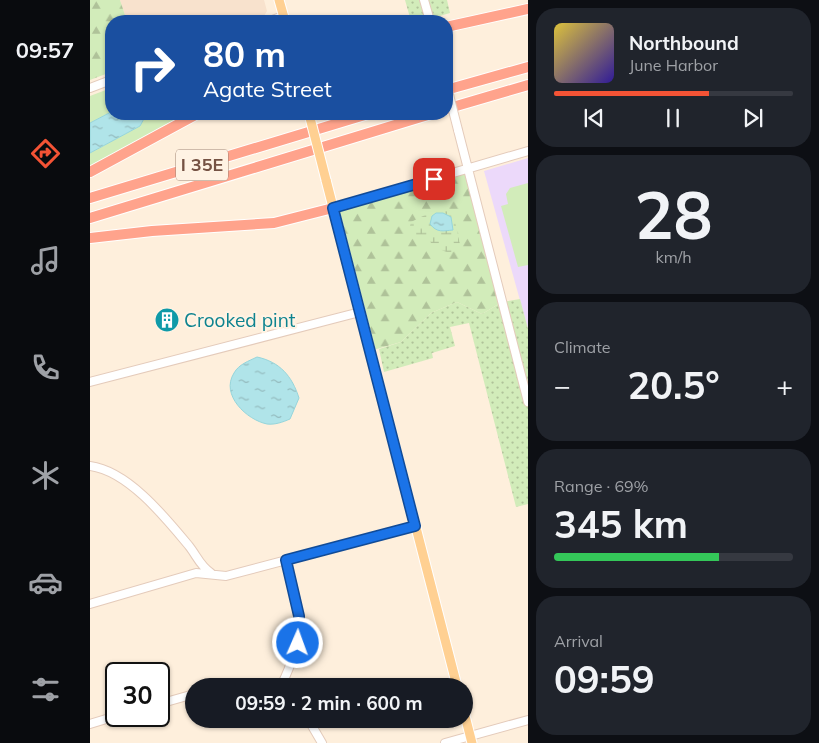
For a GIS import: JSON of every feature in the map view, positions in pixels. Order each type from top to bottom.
[{"type":"highway","points":[[453,25],[528,8]]},
{"type":"highway","points":[[453,88],[528,66]]},
{"type":"highway","points":[[453,107],[528,85]]},
{"type":"highway","points":[[90,172],[186,120]]},
{"type":"highway","name":"I 35E","points":[[90,198],[348,120]]},
{"type":"highway","name":"I 35E","points":[[90,218],[411,120]]},
{"type":"highway","points":[[90,238],[152,231],[274,223],[333,208]]},
{"type":"main road","points":[[279,0],[283,15]]},
{"type":"main road","points":[[311,120],[455,678]]},
{"type":"street","points":[[424,0],[428,15]]},
{"type":"street","points":[[90,88],[105,82]]},
{"type":"street","points":[[453,110],[528,402]]},
{"type":"street","points":[[333,208],[528,151]]},
{"type":"street","points":[[90,382],[360,312]]},
{"type":"street","points":[[90,466],[112,472],[130,483],[190,547],[202,566],[212,574]]},
{"type":"street","points":[[90,604],[196,573],[226,576],[415,526]]},
{"type":"street","points":[[285,678],[295,656],[300,630],[298,605],[286,560]]},
{"type":"street","points":[[170,701],[185,697]]},
{"type":"street","points":[[90,724],[105,719]]},
{"type":"street","points":[[445,743],[471,739],[528,720]]},
{"type":"street","points":[[313,728],[322,743]]},
{"type":"shaded area","points":[[120,0],[264,0],[267,11],[265,15],[125,15]]},
{"type":"shaded area","points":[[528,158],[528,329],[484,171]]},
{"type":"green space","points":[[90,0],[120,0],[125,15],[105,15],[105,74],[90,80]]},
{"type":"green space","points":[[405,0],[447,0],[450,13],[443,15],[409,15]]},
{"type":"green space","points":[[105,90],[105,115],[90,123],[90,96]]},
{"type":"green space","points":[[142,120],[174,120],[146,138],[90,167],[90,153],[140,126]]},
{"type":"green space","points":[[468,169],[502,302],[482,314],[457,302],[431,313],[401,342],[370,351],[333,208]]},
{"type":"green space","points":[[528,183],[528,265],[518,267],[501,206],[508,204],[506,194],[510,188]]},
{"type":"green space","points":[[445,210],[454,217],[461,249],[449,253],[434,247],[429,240],[417,239],[408,234],[411,222],[431,212]]},
{"type":"green space","points":[[520,299],[528,329],[528,504],[516,507],[469,323],[450,327],[455,346],[432,353],[433,358],[384,372],[379,349],[401,342],[431,313],[457,302],[482,314],[502,302]]},
{"type":"water","points":[[105,115],[105,120],[143,120],[140,126],[90,153],[90,123]]},
{"type":"water","points":[[436,213],[443,213],[451,217],[453,230],[440,231],[430,224],[432,216]]},
{"type":"water","points":[[257,357],[279,366],[293,383],[299,398],[290,419],[273,424],[259,422],[244,412],[233,398],[230,390],[234,373],[241,365]]},
{"type":"place","name":"Crooked pint","points":[[167,320]]},
{"type":"route","points":[[298,643],[300,630],[298,605],[286,560],[415,526],[333,208],[434,179]]}]
